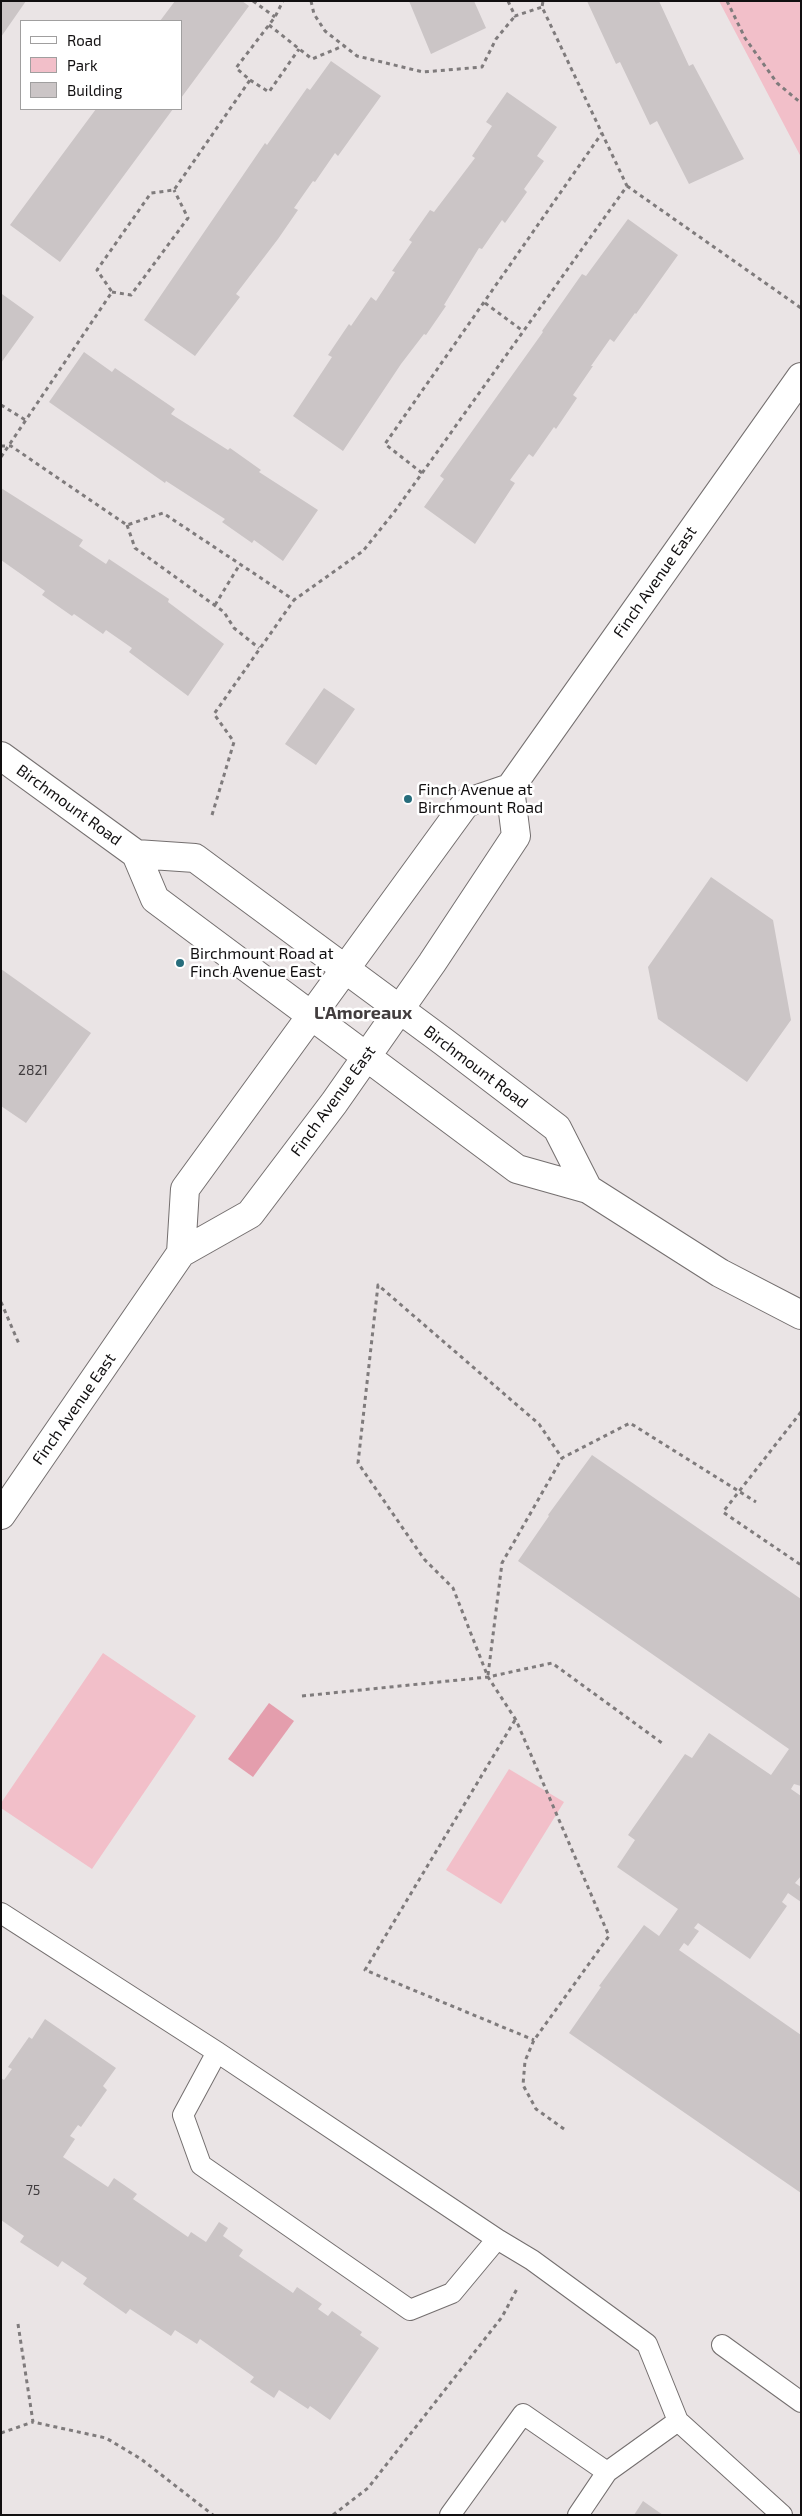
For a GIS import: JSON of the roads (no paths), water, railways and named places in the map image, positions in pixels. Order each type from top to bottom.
[{"type":"main road","name":"Finch Avenue East","points":[[1,1514],[182,1253],[250,1214],[334,1103],[432,964],[516,836],[510,788],[801,377]]},
{"type":"main road","name":"Birchmount Road","points":[[1,756],[136,854],[155,899],[311,1015],[365,1058],[517,1169],[588,1189],[720,1273],[801,1315]]},
{"type":"main road","points":[[182,1253],[185,1189],[466,803],[510,788]]},
{"type":"main road","name":"Birchmount Road","points":[[136,854],[195,858],[557,1128],[588,1189]]},
{"type":"lane","points":[[1,1913],[216,2052],[497,2239],[532,2260],[647,2344],[678,2421],[782,2515]]},
{"type":"lane","points":[[216,2052],[182,2115],[201,2165],[410,2310],[452,2293],[497,2239]]},
{"type":"lane","points":[[722,2345],[801,2402]]},
{"type":"lane","points":[[450,2515],[523,2414],[607,2472]]},
{"type":"lane","points":[[578,2515],[607,2472],[678,2421]]},
{"type":"place","name":"Finch Avenue at Birchmount Road","points":[[408,799]]},
{"type":"place","name":"Birchmount Road at Finch Avenue East","points":[[180,963]]},
{"type":"district","name":"L'Amoreaux","points":[[363,1013]]}]
